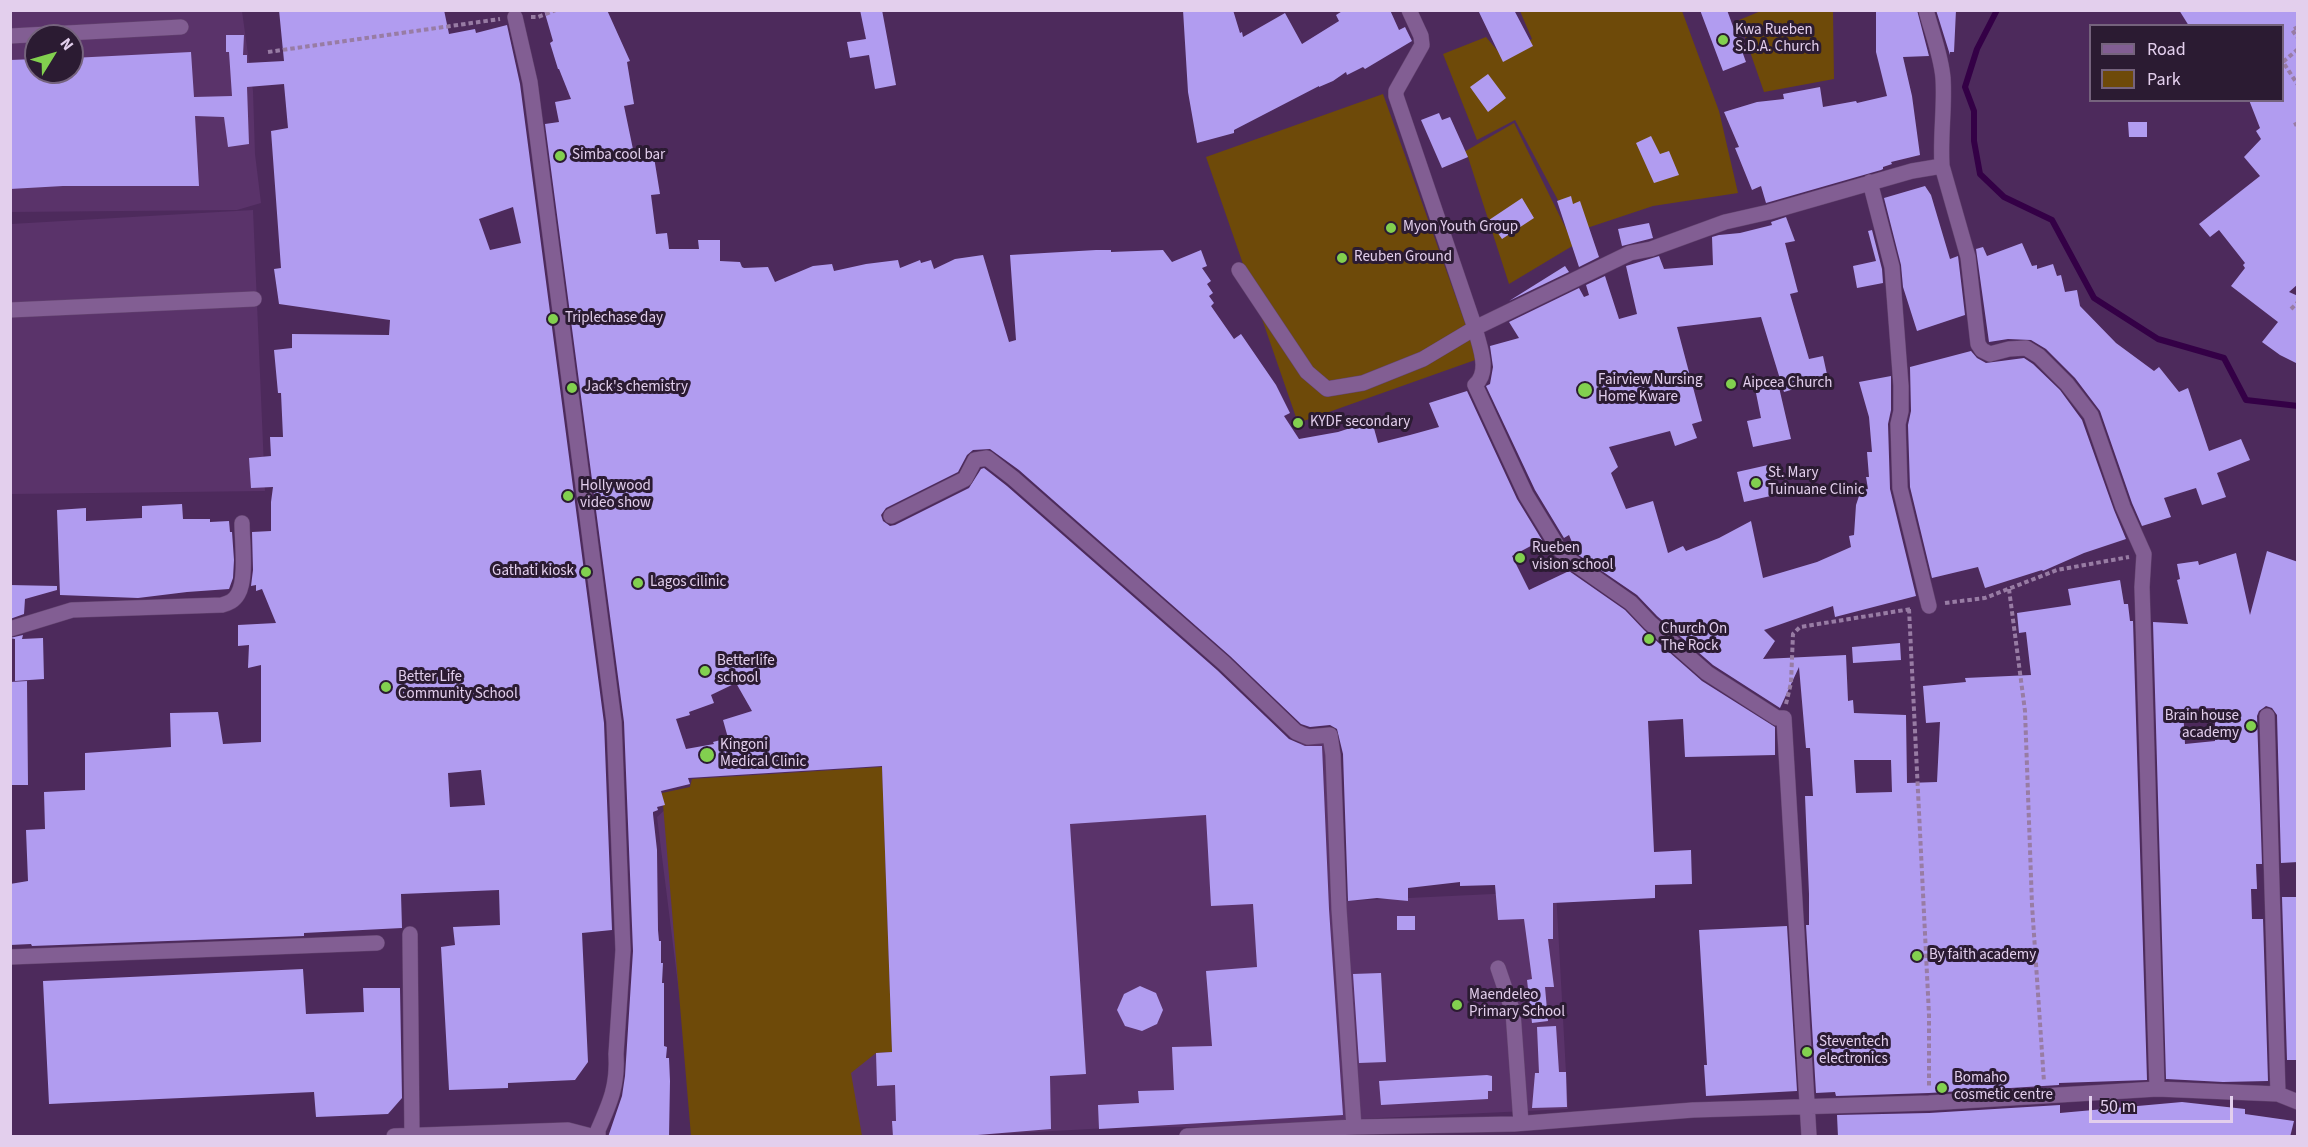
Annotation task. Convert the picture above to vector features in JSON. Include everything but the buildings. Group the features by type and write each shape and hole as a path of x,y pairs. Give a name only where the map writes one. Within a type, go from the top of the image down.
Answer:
{"street":[{"path":"1409,10 1421,36 1422,45 1396,92 1396,96 1475,328 1484,367 1481,380 1475,385 1526,495 1558,549 1571,561 1631,603 1650,623 1707,673 1776,718 1785,718 1809,1137"},
{"path":"1926,10 1940,57 1943,78 1940,130 1942,166 1968,257 1978,344 1982,350 1990,354 2009,349 2026,348 2039,356 2067,384 2093,418 2123,507 2144,554 2142,587 2157,1089"},
{"path":"515,17 530,82 614,722 623,950 614,1094 598,1130 598,1137"},
{"path":"10,36 181,27"},
{"path":"1239,270 1307,372 1327,389 1363,383 1423,359 1475,328 1630,253 1641,252 1725,222 1769,212 1919,169 1942,166"},
{"path":"1870,182 1892,267 1901,386 1901,411 1898,424 1900,488 1929,606"},
{"path":"10,310 254,299"},
{"path":"891,516 965,479 975,460 987,458 1013,478 1224,663 1296,732 1308,737 1330,735 1354,1126"},
{"path":"10,629 72,610 222,605 232,601 238,594 242,578 242,523"},
{"path":"2267,716 2278,1094"},
{"path":"410,934 412,1136"},
{"path":"10,957 376,943"},
{"path":"1498,968 1513,1012 1521,1123"},
{"path":"1187,1137 1354,1126 1521,1123 1694,1110 1808,1108 2157,1089 2278,1094 2298,1102"},
{"path":"394,1137 568,1130 591,1137"}],"path":[{"path":"538,17 556,10"},
{"path":"268,52 515,17"},
{"path":"2298,27 2292,30 2298,38"},
{"path":"2284,61 2298,50"},
{"path":"2284,64 2298,85"},
{"path":"2291,309 2298,302"},
{"path":"2009,589 2025,711 2032,905 2045,1096"},
{"path":"1909,609 1929,1015 1929,1102"}],"shaded area":[{"path":"10,11 242,11 253,91 255,154 261,203 237,210 11,212"},
{"path":"253,210 265,491 11,494 11,224"},
{"path":"1334,742 1355,1119 1251,1127 1128,1127 959,1136 697,1136 657,817 690,787 692,779 882,767 997,763 1247,744"},
{"name":"Maendeleo Primary School","path":"1556,891 1568,1109 1358,1119 1346,901"}],"green space":[{"path":"1520,11 1682,11 1719,111 1738,193 1653,206 1575,232 1515,120 1477,140 1443,54 1486,37 1502,56 1532,39"},
{"path":"1761,11 1833,11 1834,79 1764,92 1739,20"},
{"name":"Reuben Ground","path":"1383,94 1478,359 1298,423 1206,157"},
{"path":"1514,123 1574,245 1509,284 1468,157 1464,152"},
{"path":"882,767 892,1052 876,1053 851,1073 862,1136 691,1136 662,793 690,787 692,779"}],"waterway":[{"path":"1997,10 1977,49 1965,87 1974,111 1974,141 1980,174 2004,197 2052,220 2094,298 2158,339 2224,358 2246,400 2298,406"}],"place":[{"name":"Kwa Rueben S.D.A. Church","path":"1723,40"},
{"name":"Simba cool bar","path":"560,156"},
{"name":"Myon Youth Group","path":"1391,228"},
{"name":"Reuben Ground","path":"1342,258"},
{"name":"Triplechase day","path":"553,319"},
{"name":"Aipcea Church","path":"1731,384"},
{"name":"Jack's chemistry","path":"572,388"},
{"name":"Fairview Nursing Home Kware","path":"1585,390"},
{"name":"KYDF secondary","path":"1298,423"},
{"name":"St. Mary Tuinuane Clinic","path":"1756,483"},
{"name":"Holly wood video show","path":"568,496"},
{"name":"Rueben vision school","path":"1520,558"},
{"name":"Gathati kiosk","path":"586,572"},
{"name":"Lagos cilinic","path":"638,583"},
{"name":"Church On The Rock","path":"1649,639"},
{"name":"Betterlife school","path":"705,671"},
{"name":"Better Life Community School","path":"386,687"},
{"name":"Brain house academy","path":"2251,726"},
{"name":"Kingoni Medical Clinic","path":"707,755"},
{"name":"By faith academy","path":"1917,956"},
{"name":"Maendeleo Primary School","path":"1457,1005"},
{"name":"Steventech electronics","path":"1807,1052"},
{"name":"Bomaho cosmetic centre","path":"1942,1088"}]}
